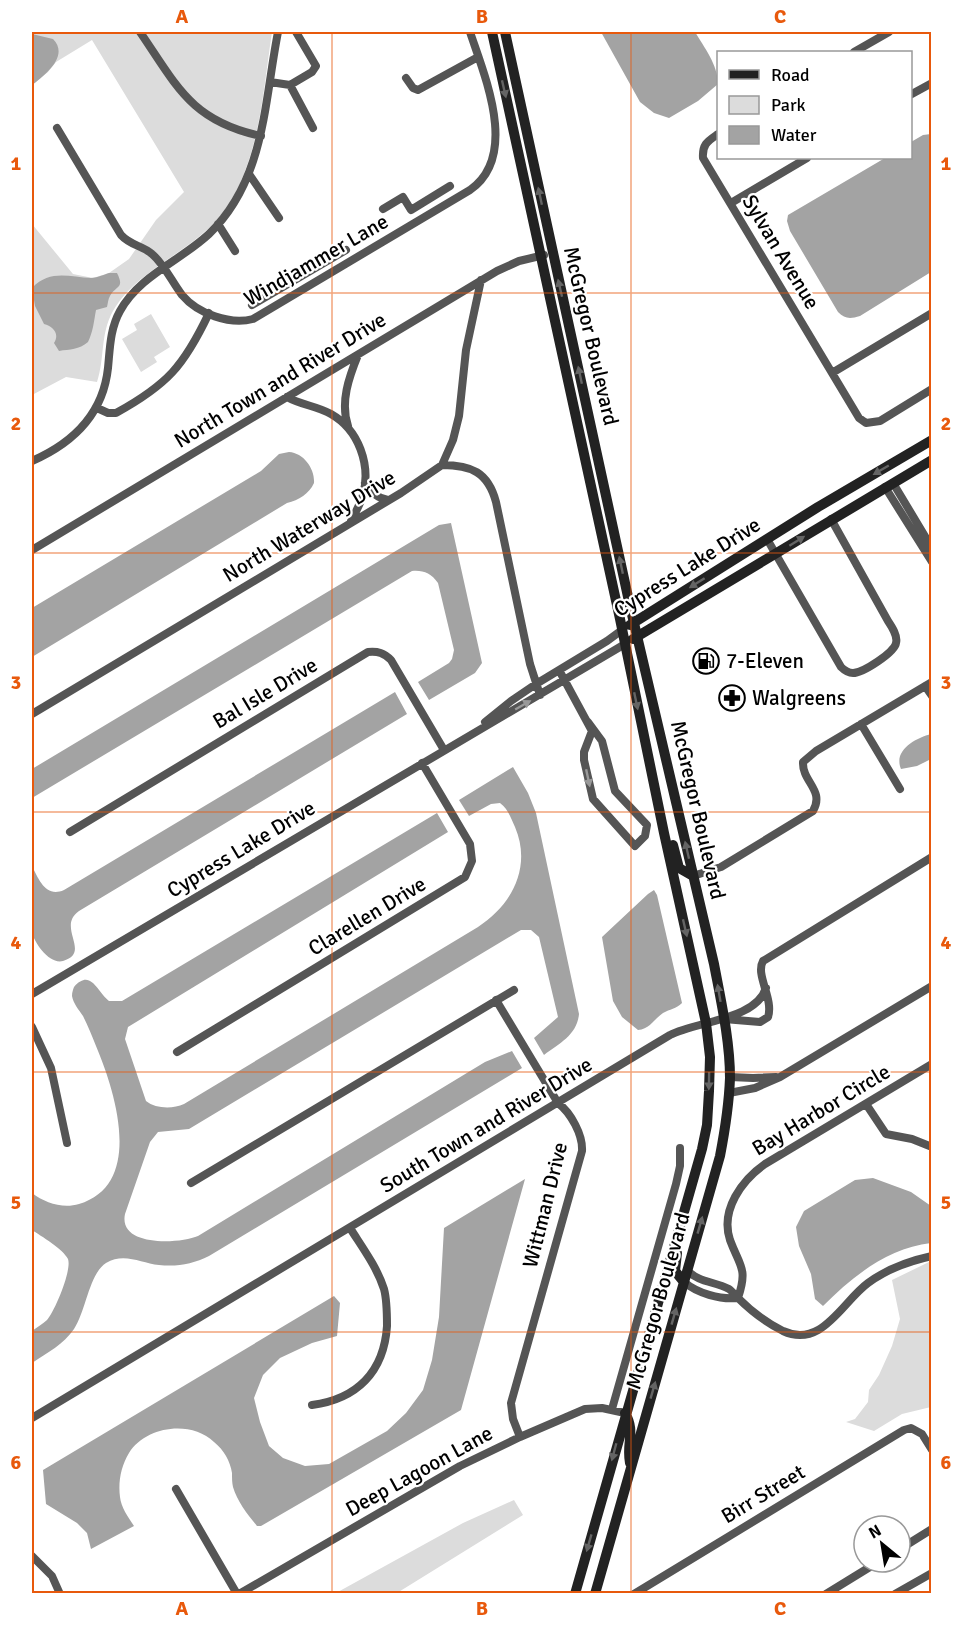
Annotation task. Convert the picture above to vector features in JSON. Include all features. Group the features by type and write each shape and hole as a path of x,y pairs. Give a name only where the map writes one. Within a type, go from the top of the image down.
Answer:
{"main road":[{"name":"McGregor Boulevard","path":"492,32 706,1023 710,1057 706,1125 575,1593"},
{"name":"McGregor Boulevard","path":"505,32 634,622 714,964 724,1019 730,1077 726,1128 720,1156 595,1593"},
{"name":"Cypress Lake Drive","path":"622,630 767,539 932,440"},
{"name":"Cypress Lake Drive","path":"625,644 932,460"},
{"path":"657,797 663,807 679,868 693,876"},
{"path":"681,1220 675,1271 684,1281"},
{"path":"625,1413 632,1428 628,1450 631,1466"}],"street":[{"path":"140,32 179,87 201,111 230,128 261,136"},
{"path":"32,461 71,439 86,424 97,408 103,393 116,319 135,290 192,248 218,224 235,202 249,174 261,136 278,32"},
{"path":"270,82 290,85 312,72 316,66 296,32"},
{"name":"Windjammer Lane","path":"57,128 121,235 132,245 153,254 189,302 208,313 236,321 253,319 476,186 490,165 496,126 491,101 470,32"},
{"path":"856,51 889,32"},
{"path":"406,78 413,88 418,90 478,57"},
{"path":"912,94 932,83"},
{"path":"290,85 313,128"},
{"name":"Sylvan Avenue","path":"717,135 707,141 702,149 704,158 859,418 866,423 880,421 932,389"},
{"path":"731,203 805,159"},
{"path":"249,174 279,218"},
{"path":"411,210 450,186"},
{"path":"383,209 403,197 418,222"},
{"path":"218,224 235,251"},
{"path":"252,305 346,250"},
{"name":"North Town and River Drive","path":"32,550 481,280 505,267 552,254"},
{"path":"320,265 327,276"},
{"path":"481,280 466,350 459,416 453,440 442,465 472,469 490,486 540,695"},
{"path":"97,408 108,413 116,413 159,386 189,352 208,313"},
{"path":"832,373 932,313"},
{"path":"350,522 360,503 364,483 363,455 349,429 346,418 346,394 358,355"},
{"path":"287,397 329,412 349,429"},
{"name":"North Waterway Drive","path":"32,714 388,500 442,465"},
{"path":"364,483 379,498 388,500"},
{"path":"889,485 932,548"},
{"path":"889,485 923,552 932,562"},
{"path":"767,539 841,667 847,672 854,673 888,654 897,642 896,635 831,519"},
{"name":"Cypress Lake Drive","path":"470,734 511,701 622,630"},
{"name":"Cypress Lake Drive","path":"32,994 625,644"},
{"name":"Bal Isle Drive","path":"70,832 368,652 385,654 391,660 444,750"},
{"path":"559,670 592,731 584,752 584,760 593,799 635,846 645,836 647,825 615,791 602,741 588,722"},
{"path":"693,876 721,867 813,811 818,797 803,770 803,762 816,751 928,684 932,696"},
{"path":"861,724 900,789"},
{"name":"Clarellen Drive","path":"177,1052 465,877 472,861 470,844 422,763"},
{"path":"724,1019 760,1022 764,1020 769,1013 760,966 768,956 932,858"},
{"path":"729,1093 755,1088 780,1077 932,986"},
{"name":"South Town and River Drive","path":"32,1418 670,1035 687,1028 724,1019 760,1000 766,988"},
{"path":"191,1184 514,990"},
{"name":"Wittman Drive","path":"496,1000 558,1103 564,1108 582,1143 582,1151 511,1403 513,1419 520,1437"},
{"path":"32,1027 51,1068 67,1143"},
{"name":"Bay Harbor Circle","path":"738,1298 743,1282 743,1272 731,1241 728,1224 730,1210 741,1186 765,1164 932,1064"},
{"path":"730,1077 780,1077"},
{"path":"866,1104 886,1134 932,1146"},
{"path":"612,1409 681,1166 680,1148"},
{"path":"312,1406 342,1398 357,1389 378,1363 385,1342 387,1310 384,1291 378,1273 350,1228"},
{"path":"687,1270 699,1280 729,1289 763,1319 794,1335 809,1334 827,1325 852,1298 875,1278 897,1266 932,1256"},
{"path":"684,1281 694,1290 730,1299 738,1298"},
{"name":"Deep Lagoon Lane","path":"238,1593 460,1466 520,1437 585,1409 612,1409 625,1413"},
{"name":"Birr Street","path":"634,1593 904,1430 911,1428 921,1434 932,1450"},
{"path":"176,1489 238,1593"},
{"path":"912,1542 932,1529"},
{"path":"32,1556 52,1576 60,1593"},
{"path":"895,1593 932,1573"},
{"path":"826,1593 858,1574"}],"green space":[{"path":"32,32 272,32 253,148 236,191 224,211 198,238 152,271 124,296 113,311 106,328 97,382 66,377 32,395 32,224 73,274 93,278 109,273 129,259 156,220 184,192 92,40 56,62 32,85"},
{"path":"151,314 170,347 154,357 157,362 141,372 122,339 137,330 134,324"},
{"path":"931,1262 931,1407 902,1414 874,1431 846,1422 855,1419 868,1402 869,1390 879,1375 892,1346 900,1319 892,1280"},
{"path":"514,1500 523,1515 397,1593 336,1593 463,1523"}],"water":[{"path":"601,32 695,32 713,63 717,85 698,101 669,118 654,113 640,102"},
{"path":"32,34 53,39 59,52 53,65 32,85"},
{"path":"931,134 931,272 860,316 845,317 838,312 790,231 788,215 883,159 912,159 912,141 923,135"},
{"path":"117,273 120,284 110,296 107,307 96,310 88,342 78,348 59,351 54,343 55,331 44,324 35,306 32,288 53,276 91,278"},
{"path":"289,452 304,459 313,472 314,483 306,493 32,657 32,608 261,471 279,454"},
{"path":"451,523 482,663 475,673 429,700 418,682 449,663 454,650 438,583 426,573 412,571 32,798 32,769 439,525"},
{"path":"395,692 407,714 79,911 73,917 71,924 75,946 71,957 63,961 53,960 39,947 33,937 31,926 32,866 40,882 48,890 58,892 64,890"},
{"path":"931,734 931,759 917,766 901,769 900,756 907,746"},
{"path":"513,767 536,813 579,1014 571,1033 544,1055 534,1038 558,1017 539,937 531,930 521,930 189,1129 158,1132 150,1142 125,1214 125,1225 140,1238 178,1241 198,1236 485,1062 512,1051 522,1068 209,1256 191,1263 172,1266 126,1258 106,1263 96,1275 74,1329 60,1344 32,1363 32,1331 50,1315 62,1290 69,1264 62,1251 32,1230 32,1193 54,1204 67,1206 79,1204 99,1193 112,1177 118,1157 119,1134 111,1087 90,1031 73,999 74,987 85,980 89,981 109,1001 122,1001 437,813 448,832 128,1027 125,1039 146,1101 155,1106 165,1107 184,1104 478,927 501,908 516,884 520,870 520,842 515,827 500,803 491,804 469,816 459,800"},
{"path":"654,890 682,1003 663,1013 646,1028 638,1030 622,1017 613,1001 602,937"},
{"path":"873,1178 911,1192 931,1206 931,1243 900,1251 872,1265 846,1284 823,1306 815,1299 811,1274 799,1246 796,1227 804,1211 855,1180"},
{"path":"525,1179 461,1410 261,1526 257,1526 237,1497 233,1487 230,1464 221,1449 204,1435 181,1429 169,1429 146,1437 126,1458 119,1486 120,1497 123,1508 134,1526 91,1549 87,1533 77,1523 46,1504 43,1470 334,1296 340,1303 337,1336 312,1343 280,1358 263,1375 254,1398 269,1446 283,1458 305,1466 329,1464 387,1431 406,1413 423,1390 432,1360 439,1317 444,1228"}],"place":[{"name":"7-Eleven","path":"706,661"},
{"name":"Walgreens","path":"732,698"}]}
